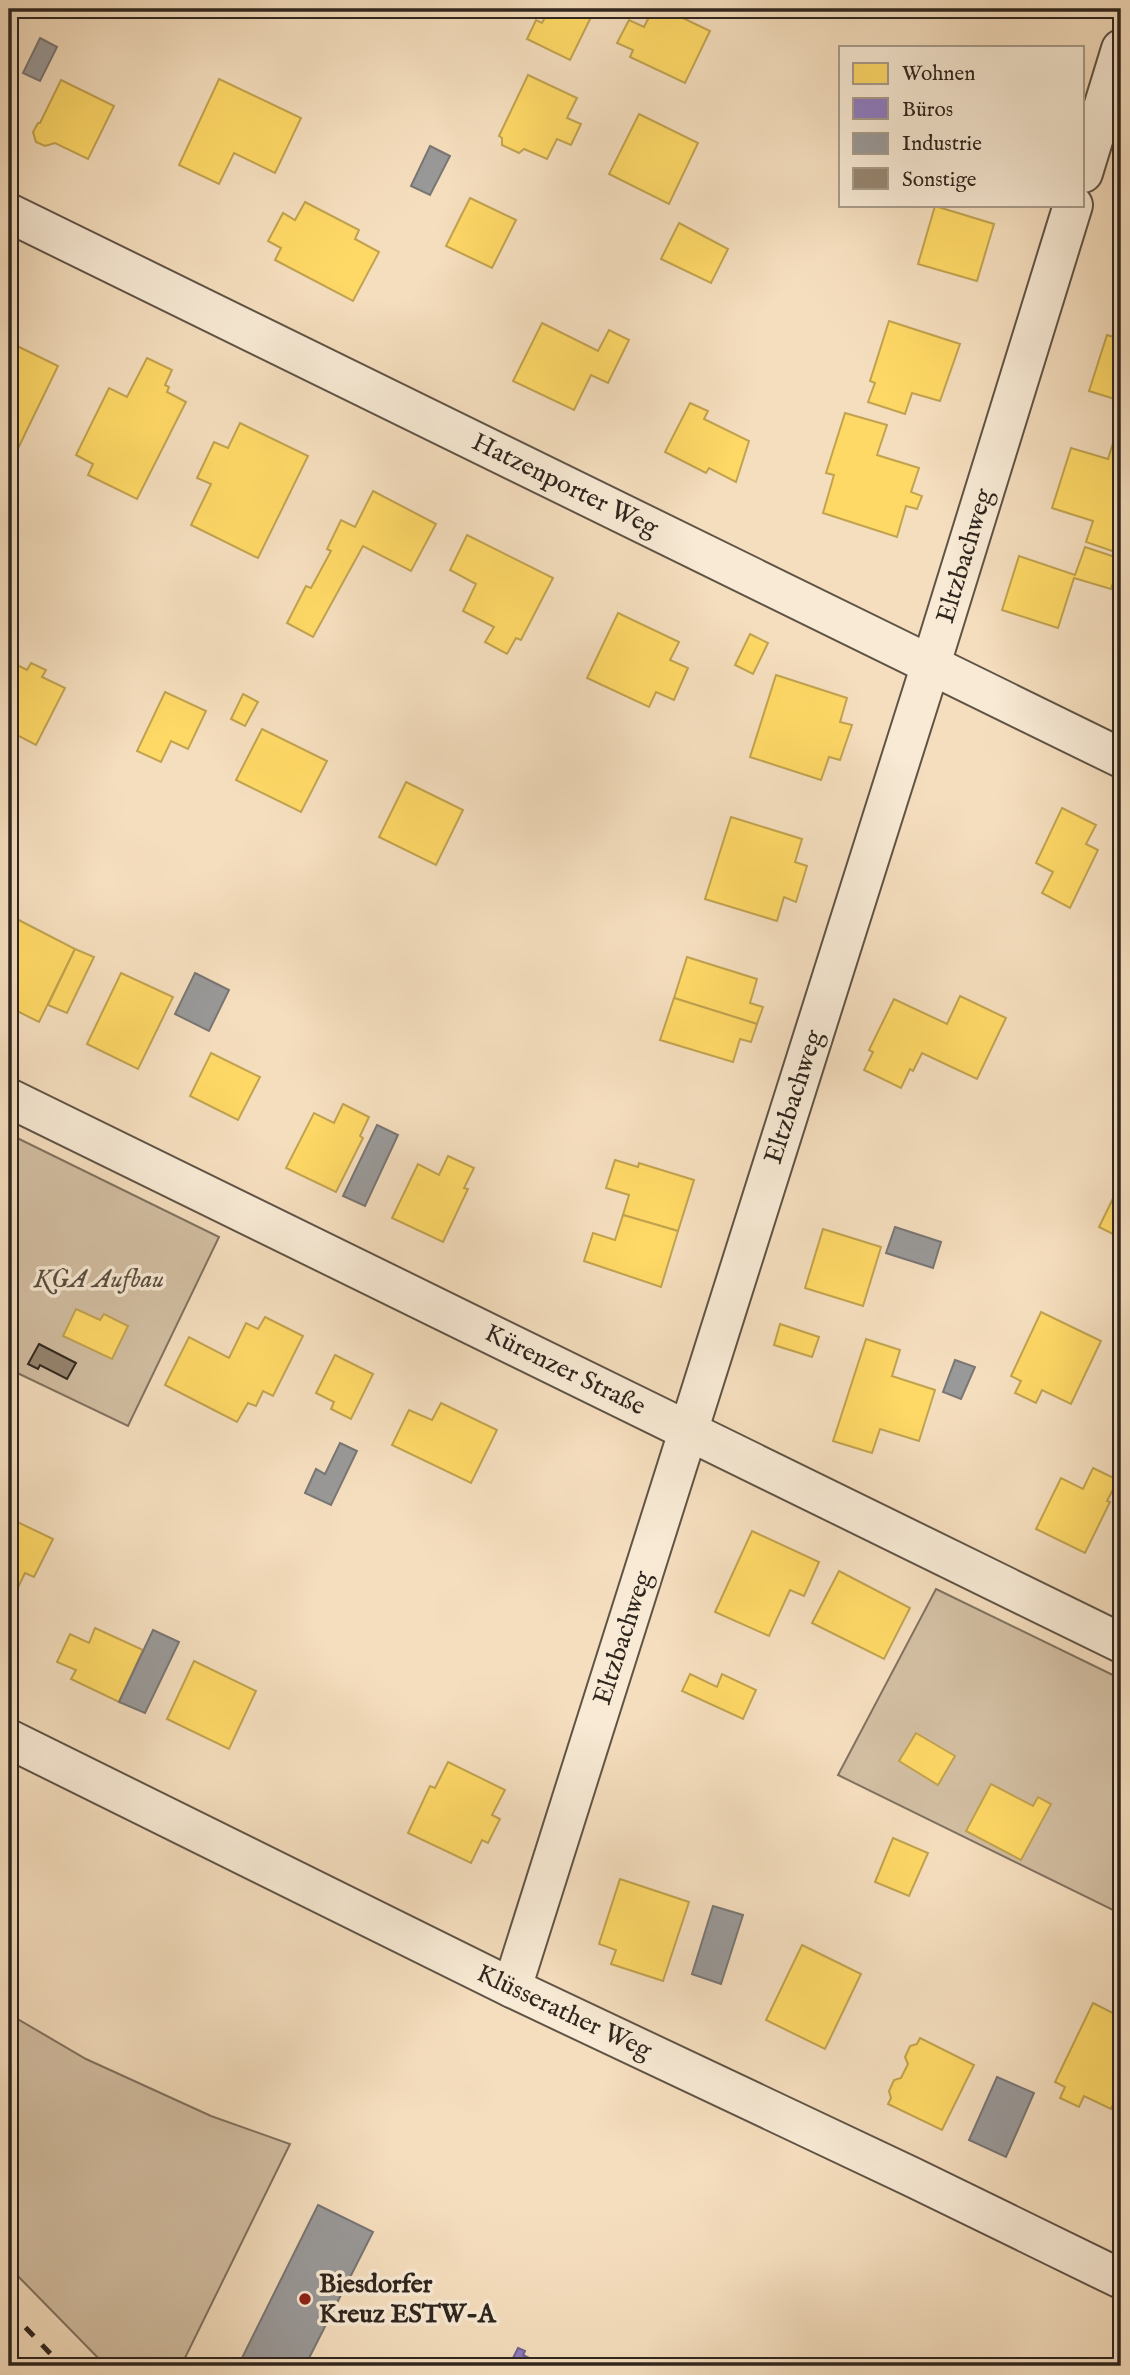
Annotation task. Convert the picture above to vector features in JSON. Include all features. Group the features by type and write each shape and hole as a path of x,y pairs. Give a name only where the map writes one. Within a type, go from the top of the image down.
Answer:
{"street":[{"path":"1084,170 1121,49"},
{"name":"Eltzbachweg","path":"512,1988 931,664 1073,206"},
{"name":"Hatzenporter Weg","path":"9,213 1121,758"},
{"name":"Kürenzer Straße","path":"9,1098 1121,1643"},
{"name":"Klüsserather Weg","path":"9,1740 512,1988 1121,2279"}],"green space":[{"name":"KGA Aufbau","path":"9,1134 219,1237 128,1426 9,1369"},
{"path":"936,1589 1121,1679 1121,1914 838,1775"},
{"path":"9,2014 86,2059 211,2116 290,2144 181,2366 106,2366 9,2267"}],"building: Wohnen":[{"path":"528,9 595,9 570,60 527,39 536,20 542,23 545,17"},
{"path":"653,9 664,9 710,31 685,83 630,57 633,50 617,43 629,20 644,27"},
{"path":"528,75 577,98 567,118 581,124 571,145 557,139 547,159 524,149 519,153 502,145 502,138 499,136"},
{"path":"219,79 301,118 275,173 234,153 219,184 179,165"},
{"path":"61,80 114,106 88,159 55,143 45,146 36,142 33,132"},
{"path":"639,114 698,143 669,204 609,174"},
{"path":"470,198 516,220 492,268 446,246"},
{"path":"305,202 359,230 355,239 379,252 353,301 275,260 281,248 268,241 283,213 295,220"},
{"path":"935,206 994,224 977,281 918,264"},
{"path":"679,223 728,249 711,283 661,259"},
{"path":"889,321 960,344 940,401 912,393 905,414 868,402 875,383 870,381"},
{"path":"542,323 598,351 609,330 629,340 608,383 591,375 574,410 513,381"},
{"path":"1107,335 1121,339 1121,401 1089,391"},
{"path":"9,342 58,366 9,467"},
{"path":"147,358 172,370 165,385 169,387 167,392 186,402 137,499 88,475 93,464 76,455 109,388 127,397"},
{"path":"690,403 708,411 704,419 749,441 736,482 709,468 706,473 665,452"},
{"path":"845,413 887,425 877,455 919,468 911,492 922,496 917,509 906,506 897,537 823,513 834,475 826,473"},
{"path":"240,423 308,456 258,558 191,525 211,484 197,478 214,442 228,448"},
{"path":"1113,443 1121,446 1121,554 1086,542 1093,521 1052,508 1071,448 1108,459"},
{"path":"373,491 436,524 411,571 363,546 313,637 287,623 306,586 311,588 331,551 327,549 341,520 355,527"},
{"path":"467,535 553,578 521,640 516,638 507,654 485,642 494,627 463,611 476,584 450,570"},
{"path":"1085,547 1121,559 1111,589 1074,578 1058,628 1002,610 1019,556 1075,575"},
{"path":"618,613 679,642 670,660 688,668 674,700 656,692 649,707 587,678"},
{"path":"750,634 768,643 753,674 735,665"},
{"path":"9,661 27,670 31,663 46,670 42,677 65,688 36,745 9,731"},
{"path":"776,675 847,698 840,722 852,725 840,760 829,757 821,780 750,757"},
{"path":"165,692 206,711 188,749 171,741 161,762 137,751"},
{"path":"243,694 258,702 245,726 231,719"},
{"path":"262,729 327,761 301,812 236,780"},
{"path":"406,782 463,810 436,865 379,837"},
{"path":"1062,808 1096,825 1086,844 1098,850 1070,908 1042,893 1053,872 1036,863"},
{"path":"731,817 802,839 795,862 807,866 796,902 784,897 777,921 705,899"},
{"path":"9,915 75,949 39,1022 9,1007"},
{"path":"75,949 94,957 67,1013 48,1005"},
{"path":"687,957 757,979 750,1003 763,1007 757,1024 674,998"},
{"path":"121,973 173,997 138,1069 87,1044"},
{"path":"960,996 1006,1018 977,1079 922,1053 901,1088 864,1070 873,1052 869,1050 894,999 947,1024"},
{"path":"674,998 757,1024 751,1042 740,1039 733,1062 660,1040"},
{"path":"211,1053 260,1077 238,1120 190,1096"},
{"path":"343,1104 369,1117 360,1136 363,1138 336,1192 286,1168 314,1113 334,1123"},
{"path":"448,1156 474,1168 464,1188 468,1189 443,1242 392,1218 418,1164 439,1175"},
{"path":"615,1160 638,1167 639,1163 694,1180 678,1231 623,1215 629,1195 606,1188"},
{"path":"1121,1182 1121,1238 1099,1227"},
{"path":"623,1215 678,1231 661,1287 584,1261 593,1233 615,1240"},
{"path":"823,1229 881,1247 863,1306 805,1288"},
{"path":"76,1309 100,1320 104,1314 128,1326 112,1359 63,1336"},
{"path":"1041,1312 1101,1341 1071,1404 1042,1390 1036,1403 1015,1393 1021,1381 1011,1376"},
{"path":"265,1317 303,1336 273,1396 263,1391 256,1406 248,1403 237,1422 165,1385 189,1337 229,1358 246,1323 258,1329"},
{"path":"780,1324 819,1337 812,1357 774,1345"},
{"path":"866,1339 900,1350 892,1376 935,1390 919,1441 880,1429 872,1453 833,1441"},
{"path":"335,1355 373,1374 351,1419 331,1409 334,1402 316,1393"},
{"path":"441,1403 497,1430 471,1483 392,1445 409,1410 432,1420"},
{"path":"1093,1468 1118,1480 1085,1553 1036,1529 1061,1478 1083,1489"},
{"path":"9,1518 53,1539 34,1577 25,1573 9,1606"},
{"path":"752,1531 819,1562 804,1596 790,1590 769,1636 715,1612"},
{"path":"839,1571 910,1608 884,1659 812,1623"},
{"path":"95,1628 143,1650 119,1702 71,1679 76,1670 57,1662 70,1634 89,1643"},
{"path":"194,1661 256,1691 229,1749 167,1719"},
{"path":"690,1674 717,1687 722,1674 756,1690 743,1719 682,1691"},
{"path":"916,1733 955,1756 938,1785 899,1761"},
{"path":"448,1762 505,1790 492,1815 500,1819 488,1843 482,1840 471,1863 408,1833 430,1786 435,1788"},
{"path":"991,1784 1033,1806 1038,1797 1051,1804 1021,1860 966,1831"},
{"path":"893,1838 928,1853 909,1896 875,1882"},
{"path":"620,1879 689,1902 663,1981 611,1964 616,1950 599,1944"},
{"path":"802,1945 861,1974 825,2049 766,2020"},
{"path":"1093,2003 1121,2017 1121,2088 1111,2109 1084,2096 1079,2107 1060,2098 1065,2087 1055,2082"},
{"path":"920,2038 974,2065 942,2130 888,2104 891,2098 889,2091 894,2080 901,2078 908,2064 905,2057 910,2046 917,2044"}],"building: Büros":[{"path":"518,2348 525,2351 523,2355 545,2366 509,2366"}],"building: Industrie":[{"path":"40,38 57,47 40,81 23,73"},
{"path":"430,146 450,156 430,195 411,186"},
{"path":"195,973 229,990 209,1031 175,1014"},
{"path":"377,1125 398,1135 365,1206 343,1196"},
{"path":"895,1227 941,1242 933,1268 886,1253"},
{"path":"955,1360 975,1367 961,1399 943,1392"},
{"path":"340,1443 357,1451 331,1505 305,1493 316,1469 325,1474"},
{"path":"153,1630 179,1642 145,1713 119,1702"},
{"path":"713,1906 743,1915 721,1984 692,1974"},
{"path":"997,2077 1034,2093 1006,2157 969,2140"},
{"name":"Biesdorfer Kreuz ESTW-A","path":"318,2205 373,2232 305,2366 238,2366"}],"building: Sonstige":[{"path":"39,1344 76,1363 67,1379 40,1365 38,1369 28,1364"}],"railway":[{"path":"9,2310 62,2366"}],"place":[{"name":"Biesdorfer Kreuz ESTW-A","path":"305,2299"}]}
